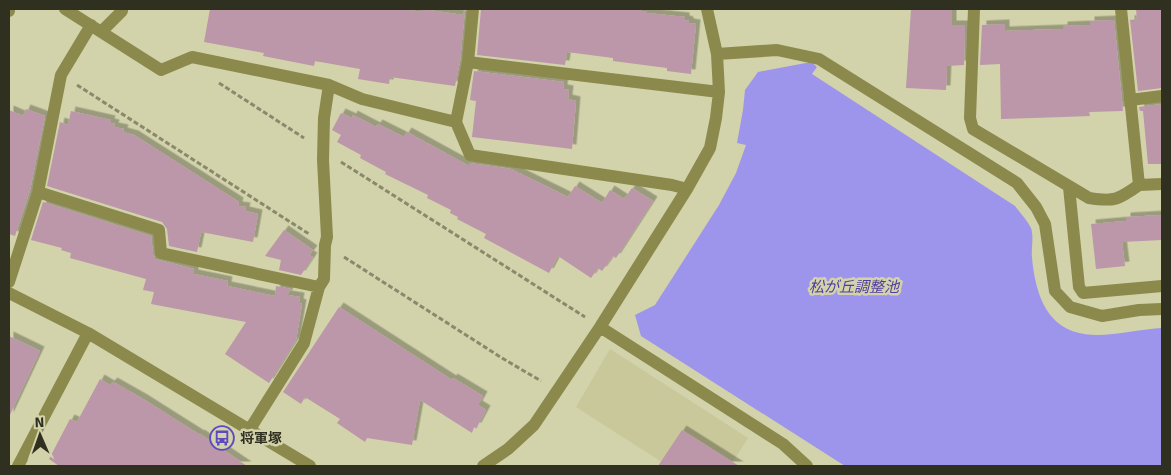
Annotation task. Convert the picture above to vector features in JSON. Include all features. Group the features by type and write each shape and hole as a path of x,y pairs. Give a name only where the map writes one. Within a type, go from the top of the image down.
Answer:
{"street":[{"path":"65,9 161,70 192,58 329,85 362,99 456,122"},
{"path":"9,282 38,192 61,75 96,29 122,11 122,9"},
{"path":"473,9 468,62 456,122 470,155 672,185 687,190"},
{"path":"483,466 508,449 534,425 600,327 687,190 710,148 719,92 717,54 707,9"},
{"path":"974,9 970,118 973,129 1089,198 1105,201 1120,198 1139,185 1162,184"},
{"path":"1121,9 1139,185"},
{"path":"717,54 777,50 819,59 1017,183 1036,207 1045,224 1055,291 1070,307 1102,316 1139,310 1162,309"},
{"path":"468,62 719,92"},
{"path":"250,429 304,343 319,287 324,278 325,245 328,237 323,160 324,118 329,85"},
{"path":"1130,100 1162,96"},
{"path":"1069,186 1079,287 1083,293 1162,286"},
{"path":"38,192 159,230 161,253 319,287"},
{"path":"9,293 88,333 310,466"},
{"path":"600,327 783,444 807,466"},
{"path":"18,466 88,333"}],"path":[{"path":"217,82 600,327"}],"shaded area":[{"path":"610,349 748,438 730,466 668,466 576,407"}],"water":[{"name":"松が丘調整池","path":"811,62 817,67 812,74 1015,206 1031,228 1033,270 1039,293 1050,314 1057,322 1067,329 1088,335 1162,328 1162,466 845,466 641,336 635,315 655,305 719,205 736,173 746,145 737,143 745,90 758,72"}],"building":[{"path":"210,9 402,9 422,12 422,9 463,15 465,9 460,61 455,86 390,77 389,84 358,79 360,69 315,61 314,66 263,56 264,53 204,42"},
{"path":"481,9 642,9 642,11 647,11 647,13 685,17 685,20 689,21 689,23 696,24 691,74 667,71 667,68 613,61 613,58 567,52 565,65 477,55"},
{"path":"911,9 952,9 952,25 965,25 964,65 947,66 946,90 906,88"},
{"path":"1136,9 1162,9 1162,88 1138,91 1130,20 1137,19"},
{"path":"1114,20 1123,111 1089,112 1090,116 1001,119 1000,64 980,65 982,25 1005,24 1005,31 1063,29 1063,26 1090,25 1090,21"},
{"path":"474,71 564,82 563,89 569,90 568,99 576,101 572,149 472,137 476,101 470,100"},
{"path":"1162,104 1162,164 1148,164 1143,111 1140,111 1139,107"},
{"path":"26,109 45,116 30,190 15,236 9,234 9,110 23,116"},
{"path":"71,111 111,120 110,123 115,124 114,127 124,129 123,132 134,135 239,202 238,206 246,207 245,211 258,214 253,242 201,232 197,252 169,246 167,229 162,222 47,186 60,122 68,125"},
{"path":"341,113 352,118 353,115 376,127 378,124 404,137 407,132 469,166 469,163 511,169 568,197 575,186 602,203 610,190 624,199 632,188 653,201 616,258 613,256 602,271 598,268 591,278 558,256 549,273 484,238 486,234 457,219 458,217 450,213 451,210 427,198 428,195 385,174 386,172 360,158 361,155 337,142 341,135 332,130"},
{"path":"43,202 151,236 155,259 194,269 194,274 228,281 227,286 275,296 276,286 291,289 287,295 300,297 299,303 302,304 296,340 269,383 225,354 246,322 151,304 154,292 143,290 146,279 70,258 71,253 61,250 62,248 31,240"},
{"path":"1162,215 1162,240 1122,242 1125,266 1096,269 1091,224 1126,221 1126,217"},
{"path":"284,230 313,250 309,255 313,257 301,275 279,270 281,260 265,256"},
{"path":"339,307 452,380 453,378 483,396 478,405 486,410 472,433 420,400 412,445 367,438 365,442 337,423 340,419 305,397 301,404 283,392"},
{"path":"9,336 40,351 9,417"},
{"path":"100,379 110,385 113,382 143,399 247,466 59,466 49,459 70,419 77,422"},
{"path":"682,430 739,466 658,466"}],"place":[{"name":"将軍塚","path":"222,438"}]}
